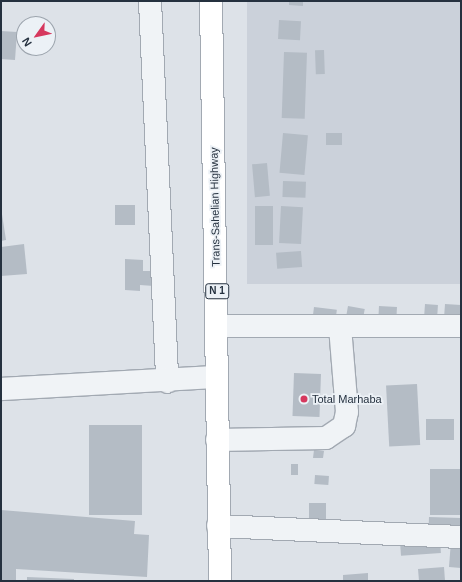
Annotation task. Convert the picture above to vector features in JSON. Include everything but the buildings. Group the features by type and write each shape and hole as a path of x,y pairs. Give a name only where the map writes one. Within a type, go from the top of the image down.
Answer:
{"highway":[{"name":"Trans-Sahelian Highway","path":"211,1 218,326 217,440 220,581"}],"street":[{"path":"150,1 167,382"},
{"path":"218,326 461,326"},
{"path":"217,440 326,438 344,426 347,412 340,326"},
{"path":"1,389 167,382 217,377"},
{"path":"218,526 461,537"}],"shaded area":[{"path":"247,1 461,1 461,284 247,284"}],"place":[{"name":"Total Marhaba","path":"304,399"}]}
